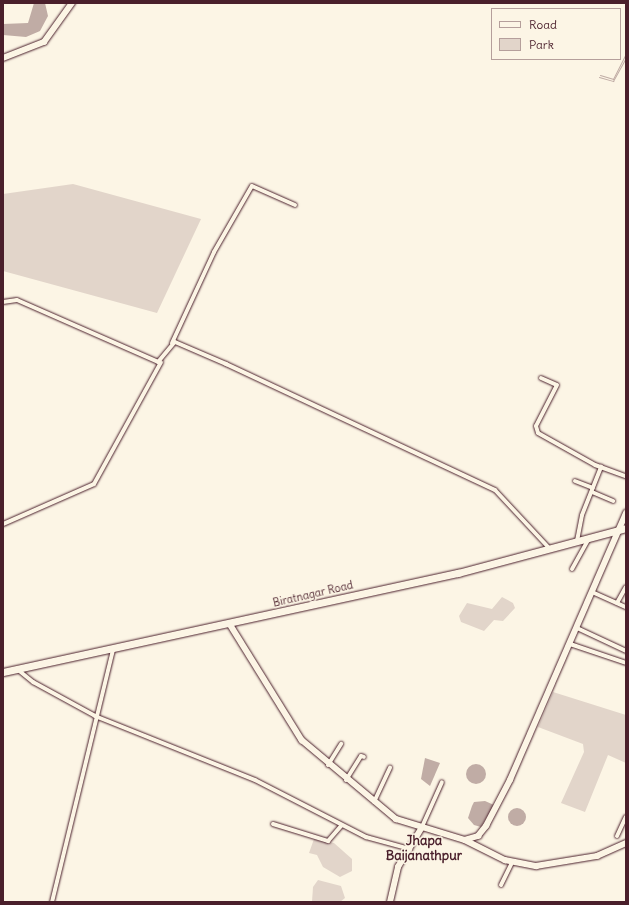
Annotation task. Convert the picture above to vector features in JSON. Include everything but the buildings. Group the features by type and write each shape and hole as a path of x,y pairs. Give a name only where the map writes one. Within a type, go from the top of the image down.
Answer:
{"main road":[{"name":"Biratnagar Road","path":"3,672 230,624 550,549 623,529"}],"street":[{"path":"3,58 44,42 72,3"},
{"path":"3,524 94,484 172,343 214,252 252,186 295,204"},
{"path":"3,302 17,300 161,362"},
{"path":"172,343 178,342 317,405 488,486 542,537 550,549"},
{"path":"541,378 557,385 536,426 538,433 601,467 626,476"},
{"path":"577,541 592,490 601,467"},
{"path":"574,481 612,501"},
{"path":"473,846 513,774 592,592 623,529 626,513"},
{"path":"572,569 590,538"},
{"path":"617,603 626,587"},
{"path":"592,592 626,607"},
{"path":"230,624 296,732 328,765 396,819 421,829 465,840 473,846 512,862 552,865 606,853 626,843"},
{"path":"577,628 626,651"},
{"path":"570,644 626,663"},
{"path":"52,902 95,716 113,649"},
{"path":"17,669 33,682 95,716 255,780 366,838 410,849"},
{"path":"328,765 341,744"},
{"path":"346,780 361,756 364,757"},
{"path":"373,802 390,767"},
{"path":"390,902 398,867 421,829 442,782"},
{"path":"617,836 626,817"},
{"path":"273,824 328,841 342,825"},
{"path":"465,840 478,836"},
{"path":"501,885 512,862"}],"green space":[{"path":"73,184 201,219 157,313 3,271 3,194"},
{"path":"502,597 513,603 515,608 503,621 494,620 484,631 461,622 459,616 467,603 492,609"},
{"path":"553,692 626,715 626,763 608,755 585,812 561,803 584,752 583,744 538,727"},
{"path":"314,839 334,843 352,859 352,871 340,877 323,867 317,855 309,853"},
{"path":"318,880 341,886 345,898 340,902 312,902 313,887"}],"shaded area":[{"path":"34,3 45,3 48,16 40,31 26,37 3,35 3,24 28,23"},
{"path":"425,758 440,763 430,786 421,779"},
{"path":"476,764 483,767 486,774 483,781 476,784 469,781 466,774 469,767"},
{"path":"485,801 494,805 481,827 474,825 468,818 472,806 474,802"},
{"path":"513,808 521,808 526,813 524,824 521,826 513,826 508,821 508,813"}],"waterway":[{"path":"600,75 613,79 626,54"},
{"path":"599,77 613,81 626,58"}],"district":[{"name":"Jhapa Baijanathpur","path":"424,850"}]}
